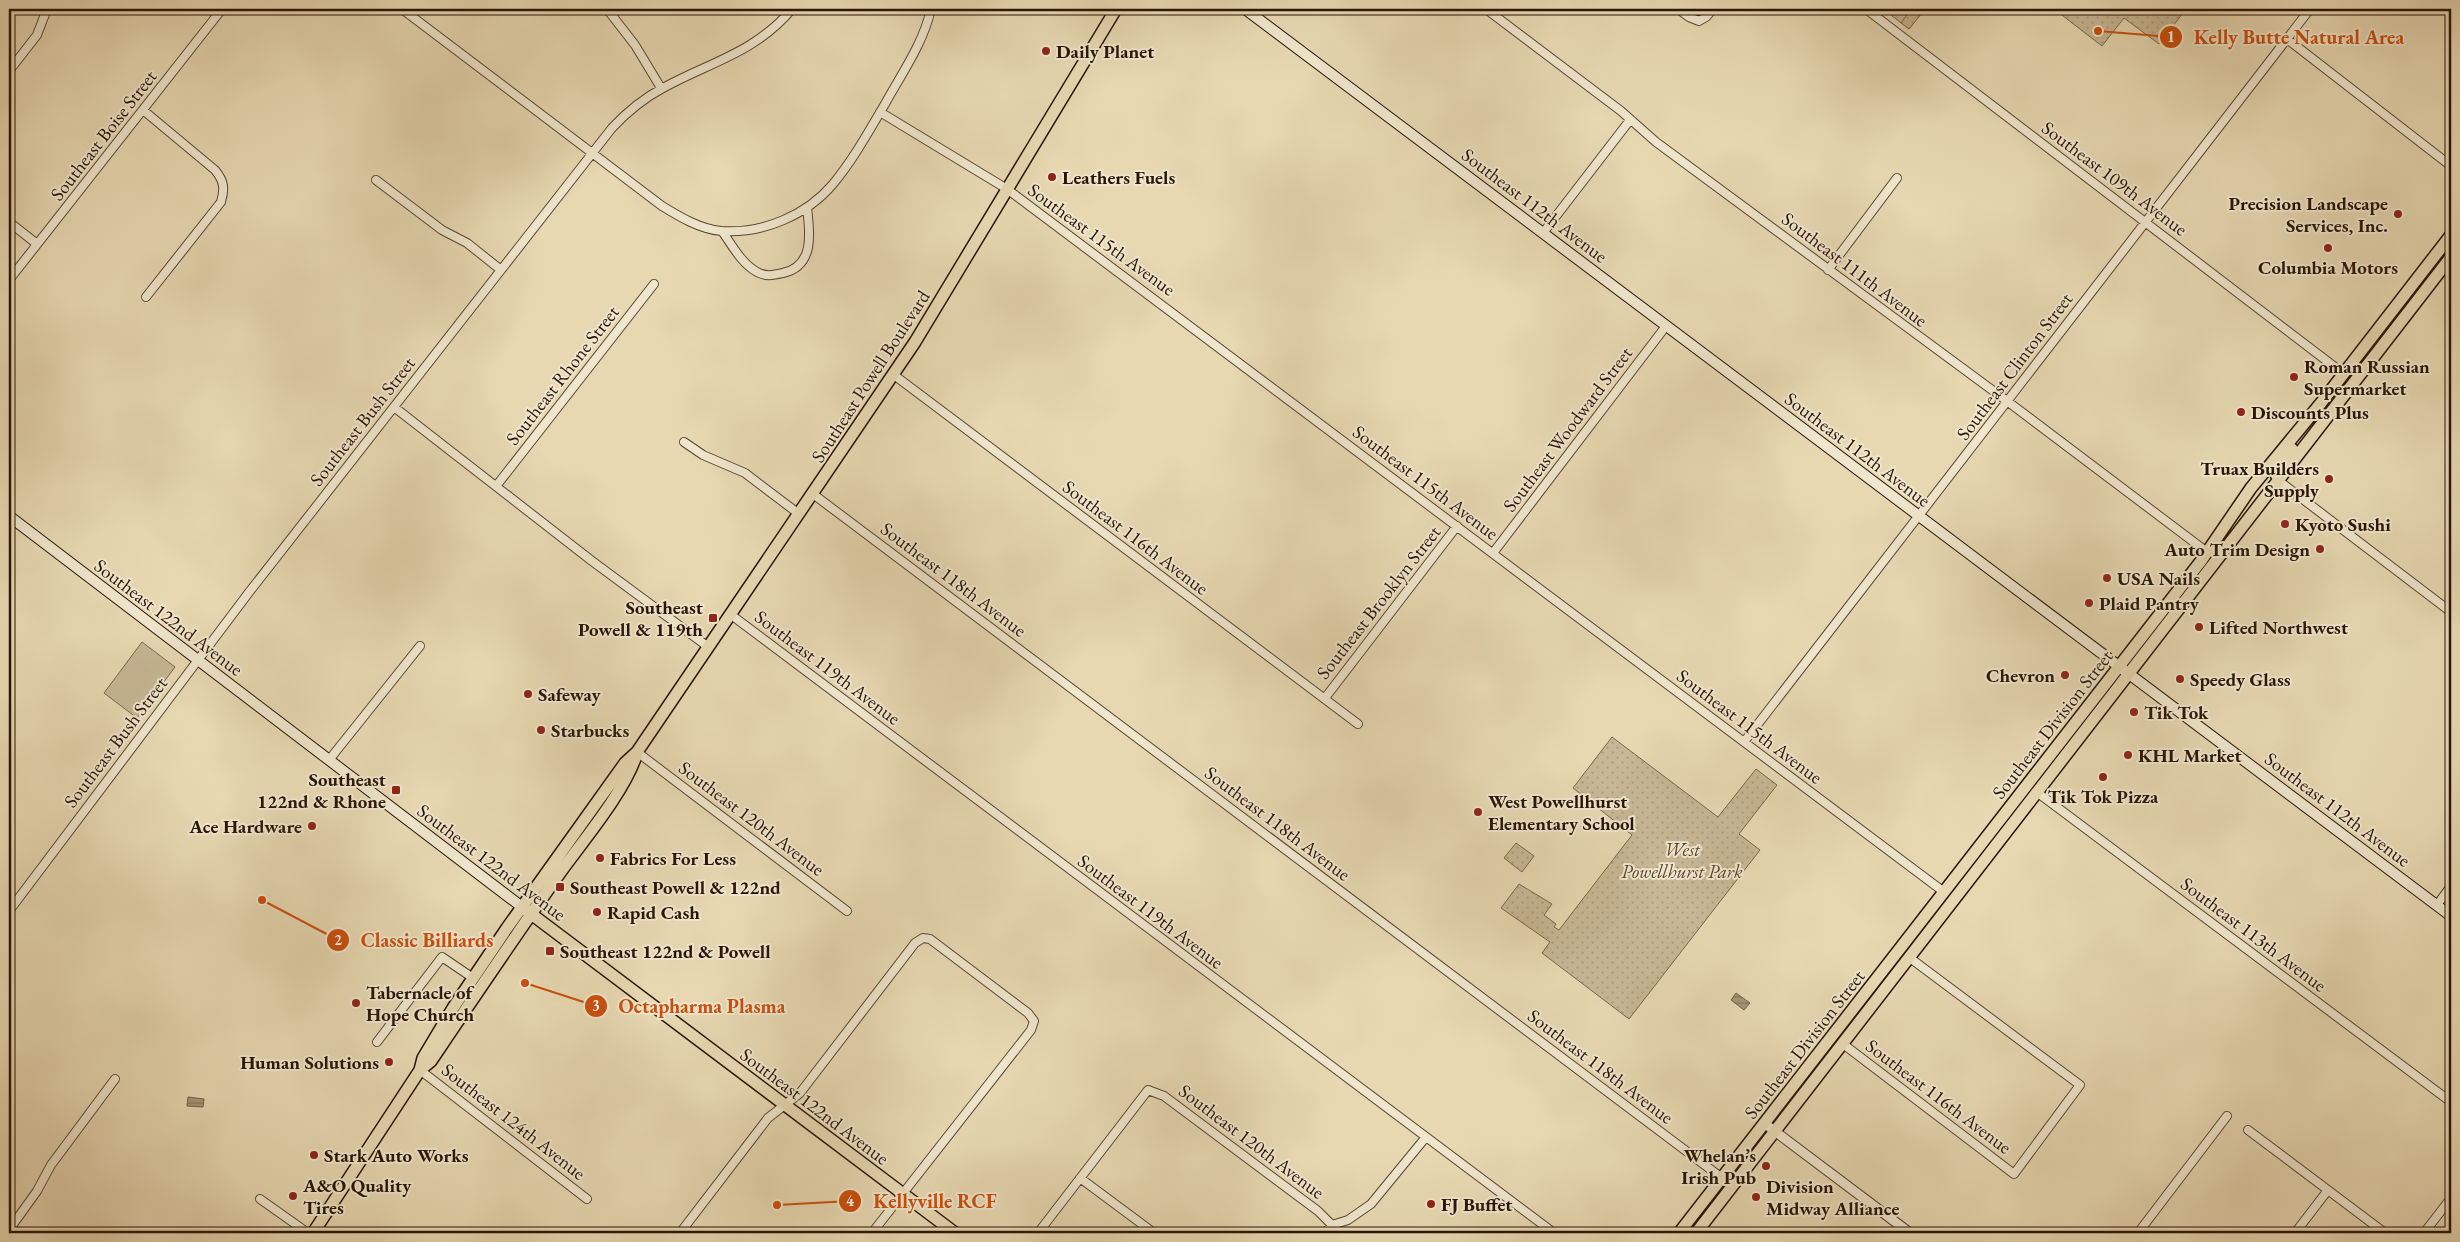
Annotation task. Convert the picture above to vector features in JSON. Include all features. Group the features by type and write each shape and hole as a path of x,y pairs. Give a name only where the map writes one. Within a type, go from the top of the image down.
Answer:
{"main road":[{"name":"Southeast Powell Boulevard","path":"313,1233 420,1070 431,1061 526,911 625,763 637,752 707,646 894,376 1116,9"},
{"name":"Southeast 112th Avenue","path":"1245,9 2451,916"},
{"name":"Southeast Division Street","path":"1679,1233 1685,1228 1764,1123 2207,552 2251,488 2344,374 2451,235"},
{"name":"Southeast Division Street","path":"1696,1233 2130,675 2451,257"},
{"path":"2344,374 2345,395"},
{"path":"2279,481 2275,472 2304,432 2304,423"},
{"name":"Southeast 122nd Avenue","path":"9,516 526,911 955,1233"},
{"name":"Southeast Powell Boulevard","path":"420,1070 423,1058 473,978 526,911"}],"street":[{"path":"9,71 37,35 47,9"},
{"name":"Southeast Boise Street","path":"9,280 222,9"},
{"path":"402,9 662,206 682,218 722,230 762,227 786,219 807,208 839,177 880,112 922,38 931,9"},
{"path":"606,9 634,44 661,88"},
{"name":"Southeast Bush Street","path":"9,911 197,660 593,152 626,113 661,88 749,47 776,26 792,9"},
{"name":"Southeast 111th Avenue","path":"1486,9 1656,142 2007,400 2207,552"},
{"path":"1678,9 1689,17 1699,20 1706,17 1714,9"},
{"name":"Southeast 109th Avenue","path":"1866,9 2344,374"},
{"name":"Southeast Clinton Street","path":"1744,742 2310,9"},
{"path":"2287,39 2451,166"},
{"path":"143,110 215,170 222,179 224,191 221,202 146,297"},
{"name":"Southeast 115th Avenue","path":"880,112 1007,189 1944,892"},
{"path":"1543,233 1630,120"},
{"path":"1828,270 1897,178"},
{"path":"376,180 442,230 468,243 501,270"},
{"path":"722,230 743,260 756,272 772,276 788,272 801,262 810,246 807,208"},
{"path":"9,222 37,244"},
{"name":"Southeast Rhone Street","path":"497,486 654,284"},
{"name":"Southeast Woodward Street","path":"1493,553 1666,326"},
{"name":"Southeast 116th Avenue","path":"894,376 1358,724"},
{"path":"394,407 592,561 707,646"},
{"path":"684,442 703,456 745,473 799,514"},
{"path":"2279,481 2451,612"},
{"name":"Southeast 118th Avenue","path":"813,494 1722,1178"},
{"name":"Southeast Brooklyn Street","path":"1325,698 1458,526"},
{"name":"Southeast 119th Avenue","path":"730,614 1554,1233"},
{"path":"329,760 420,646"},
{"name":"Southeast 120th Avenue","path":"637,752 847,911"},
{"name":"Southeast 113th Avenue","path":"2038,793 2451,1102"},
{"path":"2437,905 2451,886"},
{"path":"680,1233 768,1118 800,1093 915,943 923,938 930,939 1028,1013 1034,1021 1031,1030 872,1233"},
{"path":"377,1042 442,957 473,978"},
{"name":"Southeast 116th Avenue","path":"1843,1044 2014,1174 2080,1085 1910,958"},
{"name":"Southeast 124th Avenue","path":"420,1070 587,1199"},
{"path":"9,1230 37,1191 51,1165 114,1080"},
{"name":"Southeast 120th Avenue","path":"1080,1178 1148,1090 1164,1096 1318,1211 1332,1225"},
{"path":"2138,1233 2227,1116"},
{"path":"1764,1123 1910,1233"},
{"path":"2248,1130 2385,1233"},
{"path":"1325,1233 1332,1225 1348,1220 1371,1204 1426,1137"},
{"path":"1038,1233 1080,1178 1154,1233"},
{"path":"2295,1233 2328,1190"},
{"path":"2424,1233 2451,1198"},
{"path":"260,1199 308,1233"}],"green space":[{"path":"1883,9 1925,9 1909,29"},
{"path":"1911,9 1925,9 1909,29 1901,23"},
{"path":"2054,9 2186,9 2159,44 2124,18 2102,46"},
{"path":"142,642 175,667 137,718 104,693"},
{"name":"West Powellhurst Park","path":"1612,737 1718,817 1756,769 1777,785 1739,834 1760,850 1629,1019 1542,953 1550,942 1501,908 1519,884 1552,904 1544,915 1556,924 1554,927 1559,930 1632,835 1573,788"},
{"path":"1516,843 1534,856 1522,872 1504,858"}],"shaded area":[{"path":"1736,993 1750,1003 1744,1010 1731,1000"},
{"path":"188,1097 204,1099 203,1107 187,1106"}],"place":[{"name":"Kelly Butte Natural Area","path":"2098,31"},
{"name":"Daily Planet","path":"1046,51"},
{"name":"Leathers Fuels","path":"1052,177"},
{"name":"Precision Landscape Services, Inc.","path":"2398,214"},
{"name":"Columbia Motors","path":"2328,248"},
{"name":"Roman Russian Supermarket","path":"2294,377"},
{"name":"Discounts Plus","path":"2241,412"},
{"name":"Truax Builders Supply","path":"2329,479"},
{"name":"Kyoto Sushi","path":"2285,524"},
{"name":"Auto Trim Design","path":"2320,549"},
{"name":"USA Nails","path":"2107,578"},
{"name":"Plaid Pantry","path":"2089,603"},
{"name":"Southeast Powell & 119th","path":"713,618"},
{"name":"Lifted Northwest","path":"2199,627"},
{"name":"Chevron","path":"2065,675"},
{"name":"Speedy Glass","path":"2180,679"},
{"name":"Safeway","path":"528,694"},
{"name":"Tik Tok","path":"2134,712"},
{"name":"Starbucks","path":"541,730"},
{"name":"KHL Market","path":"2128,755"},
{"name":"Tik Tok Pizza","path":"2103,777"},
{"name":"Southeast 122nd & Rhone","path":"396,790"},
{"name":"West Powellhurst Elementary School","path":"1478,812"},
{"name":"Ace Hardware","path":"312,826"},
{"name":"Fabrics For Less","path":"600,858"},
{"name":"Southeast Powell & 122nd","path":"560,887"},
{"name":"Classic Billiards","path":"262,900"},
{"name":"Rapid Cash","path":"597,912"},
{"name":"Southeast 122nd & Powell","path":"550,951"},
{"name":"Octapharma Plasma","path":"525,983"},
{"name":"Tabernacle of Hope Church","path":"356,1003"},
{"name":"Human Solutions","path":"389,1062"},
{"name":"Stark Auto Works","path":"314,1155"},
{"name":"Whelan’s Irish Pub","path":"1766,1166"},
{"name":"A&O Quality Tires","path":"293,1196"},
{"name":"Division Midway Alliance","path":"1756,1197"},
{"name":"FJ Buffet","path":"1431,1204"},
{"name":"Kellyville RCF","path":"777,1205"}]}
